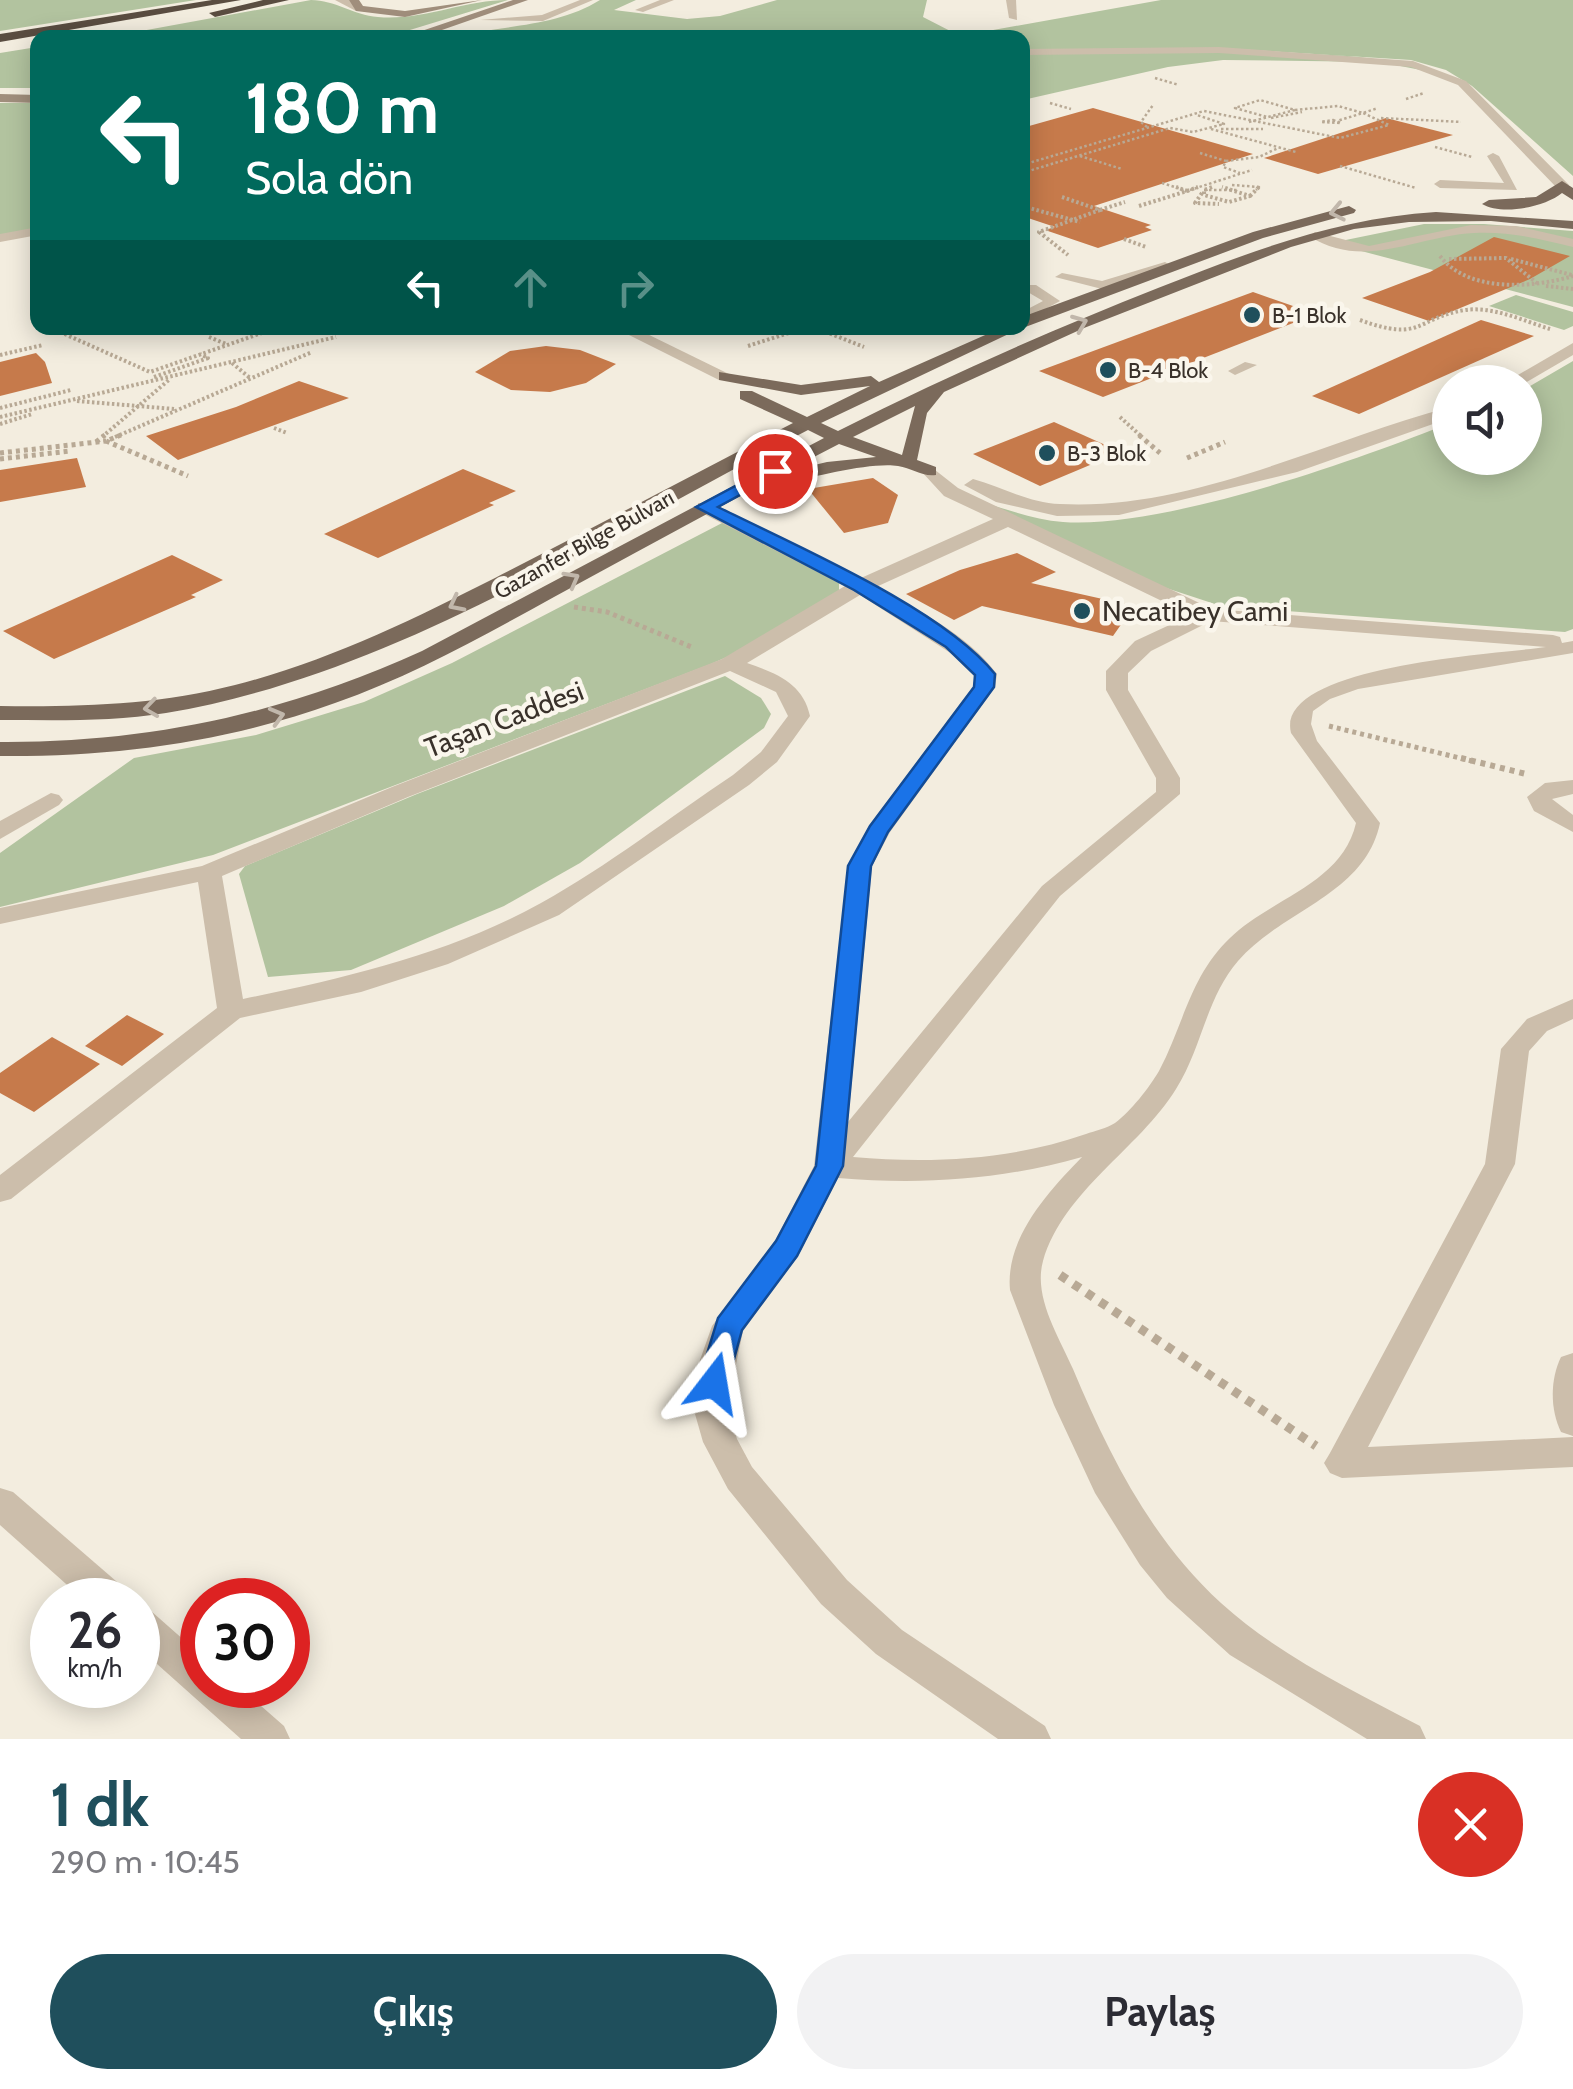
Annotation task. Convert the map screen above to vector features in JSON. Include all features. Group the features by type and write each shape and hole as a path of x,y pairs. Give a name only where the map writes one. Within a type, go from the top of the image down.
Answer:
{"highway":[{"path":"49,30 235,0"},
{"path":"111,30 283,0"},
{"path":"0,38 30,33"},
{"path":"0,47 30,43"}],"main road":[{"path":"357,5 405,14 477,0"},
{"path":"431,30 523,0"},
{"path":"453,30 538,0"},
{"path":"0,96 30,96"},
{"path":"1030,318 1296,222 1354,209 1540,202 1567,190"},
{"path":"1487,204 1573,212"},
{"name":"Gazanfer Bilge Bulvarı","path":"0,748 72,749 144,742 248,724 318,704 430,656 705,507 956,378 1097,316 1315,236 1416,218 1491,217 1573,225"},
{"path":"668,496 828,412 995,335"},
{"path":"724,376 770,386 832,388 924,367"},
{"path":"668,496 759,432 760,413 724,376"},
{"path":"904,458 919,412 956,378"},
{"path":"770,386 860,427 930,471"},
{"path":"746,395 839,438 904,458"},
{"path":"740,489 828,467 904,458"},
{"name":"Gazanfer Bilge Bulvarı","path":"0,713 136,710 226,696 299,676 397,634 668,496"}],"street":[{"path":"340,0 357,5"},
{"path":"1030,52 1219,50 1413,64 1462,84 1567,190"},
{"path":"0,238 30,233"},
{"path":"638,335 724,376"},
{"path":"1542,366 1573,348"},
{"path":"930,471 1018,503 1057,510 1105,511 1292,468 1432,418"},
{"path":"930,471 951,492 1208,615 1573,645"},
{"path":"705,507 860,586 953,643 986,674 984,687 878,831 860,866 830,1166"},
{"name":"Taşan Caddesi","path":"0,916 210,872 400,792 730,664 860,586 1008,520"},
{"path":"1031,1739 890,1642 834,1592 779,1531 720,1442 710,1406 717,1360 728,1326 787,1248 830,1166 1051,891 1168,794 1168,778 1117,690 1117,671 1143,646 1208,615"},
{"path":"1406,1739 1240,1642 1182,1588 1134,1530 1096,1461 1025,1282 1030,1255 1055,1209 1130,1130 1178,1061 1207,980 1260,925 1344,871 1367,836 1368,823 1319,763 1299,728 1299,719 1310,702 1352,685 1573,645"},
{"path":"0,1191 231,1011 361,982 492,938 589,886 687,820 768,757 799,716 789,692 773,680 730,664"},
{"path":"1573,788 1542,791 1538,797 1542,806 1573,825"},
{"path":"0,832 51,800"},
{"path":"210,872 231,1011"},
{"path":"1342,1463 1500,1164 1516,1049 1537,1025 1573,1008"},
{"path":"830,1166 917,1175 987,1168 1069,1153 1130,1130"},
{"path":"1573,1366 1569,1384 1573,1422"},
{"path":"1342,1463 1573,1452"},
{"path":"0,1503 86,1578"},
{"path":"160,1643 180,1661"},
{"path":"234,1708 270,1739"}],"lane":[{"path":"485,20 548,18 588,0"},
{"path":"640,10 668,0"},
{"path":"1011,0 1014,18"},
{"path":"1440,184 1513,187 1489,158"},
{"path":"1315,236 1369,250 1472,229 1516,230 1573,243"},
{"path":"1062,277 1102,285 1221,248"},
{"path":"1030,316 1053,301 1031,288"},
{"path":"977,342 991,335"}],"path":[{"path":"1155,78 1179,85"},
{"path":"1406,99 1431,91"},
{"path":"1260,100 1304,112 1278,120 1268,117 1235,108 1260,100"},
{"path":"1050,103 1071,109"},
{"path":"1148,127 1141,122 1154,106"},
{"path":"1030,171 1170,128 1188,132 1270,128 1350,138 1389,126 1338,106 1295,110 1247,122"},
{"path":"1306,131 1340,124 1337,121 1378,108"},
{"path":"1030,162 1204,111 1270,128"},
{"path":"1194,114 1224,124 1212,130"},
{"path":"1375,118 1461,122"},
{"path":"1212,130 1296,152"},
{"path":"1200,153 1226,161 1259,157 1279,147"},
{"path":"1435,147 1489,158"},
{"path":"1080,156 1122,169"},
{"path":"1226,161 1223,167 1240,174"},
{"path":"1340,166 1416,188"},
{"path":"1139,206 1252,170"},
{"path":"1162,183 1187,190"},
{"path":"1201,186 1259,187 1250,196 1229,202 1195,203 1208,188"},
{"path":"1220,186 1242,189 1250,196"},
{"path":"1202,193 1229,202"},
{"path":"1062,197 1100,210"},
{"path":"1072,258 1038,234 1070,219 1125,202"},
{"path":"1030,208 1080,222"},
{"path":"1124,239 1147,247"},
{"path":"1440,259 1444,250"},
{"path":"1440,259 1506,258 1538,284"},
{"path":"1440,259 1449,269 1469,276 1573,289"},
{"path":"1565,273 1573,269"},
{"path":"1530,284 1573,276"},
{"path":"1360,320 1385,329 1416,330 1465,310 1496,312 1550,329"},
{"path":"67,335 150,372 256,335"},
{"path":"748,346 782,335"},
{"path":"833,335 864,348"},
{"path":"209,337 227,345"},
{"path":"0,420 336,337"},
{"path":"0,355 43,345"},
{"path":"0,456 106,441 312,352"},
{"path":"0,420 118,389 208,358 200,354"},
{"path":"230,362 250,378"},
{"path":"95,442 174,376"},
{"path":"0,408 71,390"},
{"path":"76,401 178,410"},
{"path":"1120,417 1160,453"},
{"path":"274,428 287,434"},
{"path":"106,441 188,476"},
{"path":"1187,458 1225,442"},
{"path":"0,456 70,451"},
{"path":"558,605 607,612 730,664"},
{"path":"1299,719 1526,774"},
{"path":"1030,1255 1342,1463"}],"green space":[{"path":"0,0 196,0 0,31"},
{"path":"311,0 369,16 394,17 508,0 410,30 147,30"},
{"path":"600,0 636,0 614,10 687,19 720,16 777,0 927,0 923,17 948,30 491,30 546,21"},
{"path":"1161,0 1573,0 1573,176 1472,86 1446,70 1411,60 1219,48 1030,50 1030,30 994,30"},
{"path":"30,48 30,88 0,88 0,53"},
{"path":"1030,53 1352,56 1431,72 1380,62 1223,60 1168,67 1030,98"},
{"path":"0,103 30,103 30,234 0,238"},
{"path":"1424,224 1573,231 1573,307 1331,243"},
{"path":"1516,295 1573,312 1573,326 1564,330 1489,306"},
{"path":"1573,361 1573,629 1565,632 1221,606 1163,587 988,504 1063,522 1152,515 1312,473 1432,430 1432,475 1542,475 1542,379"},
{"path":"724,522 839,583 839,592 756,644 711,664 213,855 0,907 0,853 134,758 256,735 364,702 452,663"},
{"path":"725,676 761,698 771,714 764,728 580,863 504,906 351,970 268,977 239,874 245,866 417,794"}],"building":[{"path":"1093,108 1253,154 1094,206 1151,225 1145,227 1152,230 1098,248 1045,230 1055,227 1030,219 1030,126"},
{"path":"1386,118 1453,135 1318,174 1264,158"},
{"path":"1494,237 1570,256 1530,279 1429,321 1362,298 1430,272"},
{"path":"1253,292 1316,314 1103,397 1039,371"},
{"path":"1481,320 1534,336 1469,365 1432,365 1432,381 1359,414 1312,396"},
{"path":"546,346 580,350 616,364 586,383 550,392 511,390 475,372 510,351"},
{"path":"36,353 45,362 52,383 0,396 0,362"},
{"path":"299,381 349,398 178,460 146,436 236,407"},
{"name":"B-3 Blok","path":"1054,422 1121,452 1040,486 973,454"},
{"path":"77,458 86,487 0,502 0,470"},
{"path":"463,469 516,491 378,558 324,534"},
{"path":"873,478 898,495 888,523 844,533 808,489"},
{"path":"1017,553 1056,572 1031,583 1134,606 1113,636 982,606 954,620 906,594 960,570"},
{"path":"172,555 223,580 191,595 196,597 54,659 3,631"},
{"path":"127,1015 164,1034 122,1066 85,1046"},
{"path":"52,1037 100,1064 34,1112 0,1093 0,1073"}],"place":[{"name":"B-1 Blok","path":"1252,315"},
{"name":"B-4 Blok","path":"1108,370"},
{"name":"B-3 Blok","path":"1047,453"},
{"name":"Necatibey Cami","path":"1082,611"}],"route":[{"path":"714,1383 728,1326 787,1248 830,1166 860,866 878,831 984,687 986,674 982,666 953,643 860,586 705,507 775,471"}]}
